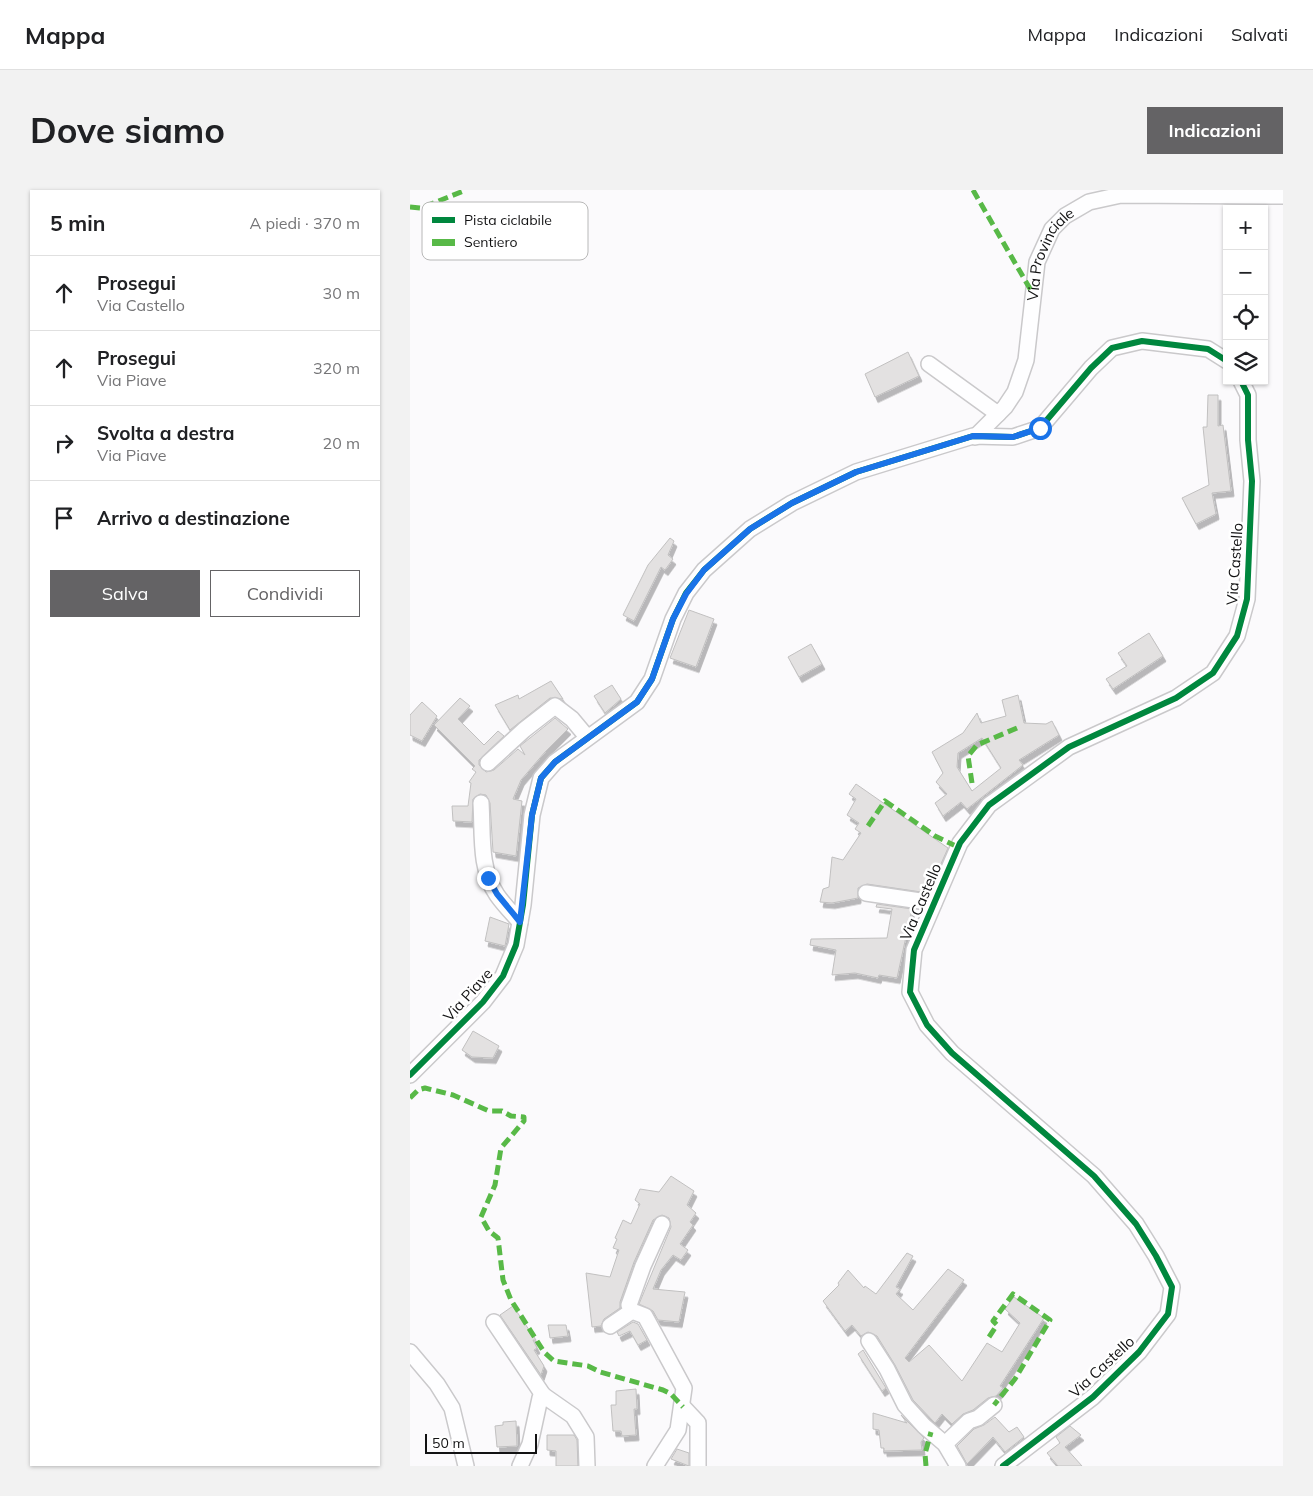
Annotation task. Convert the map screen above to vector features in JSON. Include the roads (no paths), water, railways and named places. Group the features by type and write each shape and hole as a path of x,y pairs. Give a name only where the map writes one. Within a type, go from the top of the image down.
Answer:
{"street":[{"name":"Via Provinciale","path":"975,437 998,414 1015,392 1026,360 1037,262 1052,229 1065,216 1089,202 1121,195 1283,196"},
{"path":"975,437 1013,437 1040,428 1091,368 1112,348 1142,341 1208,348 1223,358"},
{"path":"929,364 998,414"},
{"name":"Via Castello","path":"1003,1466 1092,1396 1140,1352 1168,1314 1172,1287 1136,1224 1094,1176 952,1054 927,1025 910,992 914,950 960,843 989,805 1069,747 1176,698 1213,673 1237,636 1247,599 1252,481 1248,440 1248,395 1243,385"},
{"name":"Via Piave","path":"410,1075 483,1002 503,976 516,945 532,815 541,778 555,762 637,702 652,679 673,619 686,594 704,570 750,529 792,503 856,472 933,447 975,437"},
{"path":"488,763 524,730 555,706 572,719 587,737"},
{"path":"482,803 484,856 488,878 497,894 520,922"},
{"path":"866,893 934,903"},
{"path":"632,1312 629,1305 662,1224"},
{"path":"610,1326 632,1312 645,1316 654,1329 684,1388 683,1407 678,1430 655,1466"},
{"path":"494,1322 543,1395 573,1416 586,1437 587,1466"},
{"path":"869,1341 887,1369 905,1405 924,1426 945,1444 958,1466"},
{"path":"410,1352 437,1384 452,1408 466,1466"},
{"path":"520,1466 530,1444 540,1398 543,1395"},
{"path":"945,1444 970,1421 978,1418 994,1405"},
{"path":"683,1407 698,1423 698,1466"}]}
